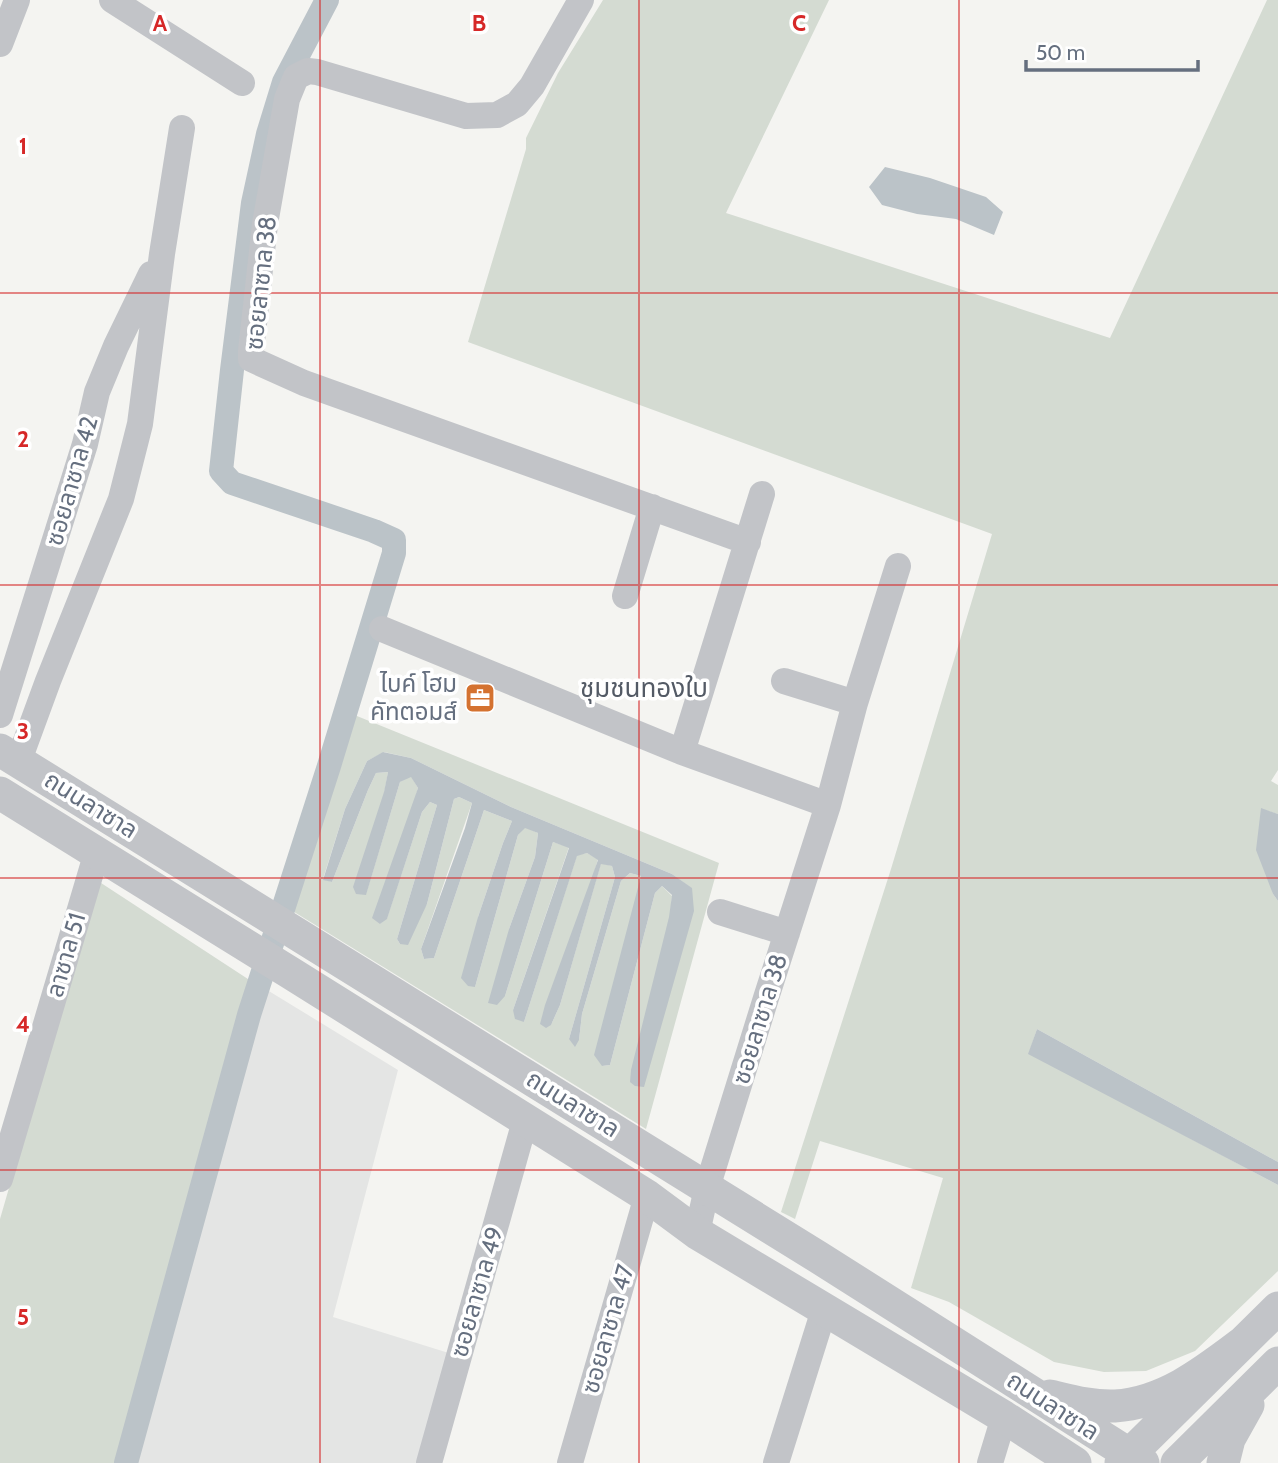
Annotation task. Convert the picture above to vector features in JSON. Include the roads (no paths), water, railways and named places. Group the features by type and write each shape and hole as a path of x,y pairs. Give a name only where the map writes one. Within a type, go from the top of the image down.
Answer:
{"street":[{"path":"0,44 17,0"},
{"path":"112,0 242,83"},
{"name":"ซอยลาซาล 38","path":"581,0 532,86 517,104 498,115 466,116 317,72 308,71 296,77 287,99 265,224 251,359 304,383 748,542"},
{"path":"9,755 90,577 121,499 140,424 162,254 182,128"},
{"name":"ซอยลาซาล 42","path":"0,715 85,444 97,392 116,346 162,254"},
{"path":"682,752 762,494"},
{"path":"625,596 652,507"},
{"path":"48,564 90,577"},
{"name":"ซอยลาซาล 38","path":"697,1233 708,1188 828,805 855,703 898,566"},
{"path":"382,629 682,752 828,805"},
{"path":"784,681 855,703"},
{"name":"ถนนลาซาล","path":"9,755 818,1257 1003,1374 1131,1460"},
{"name":"ถนนลาซาล","path":"0,793 646,1196 697,1233 1004,1417 1075,1463"},
{"name":"ลาซาล 51","path":"1,1169 97,852"},
{"path":"720,912 787,933"},
{"name":"ซอยลาซาล 49","path":"429,1463 525,1121"},
{"name":"ซอยลาซาล 47","path":"570,1463 646,1196"},
{"path":"776,1463 811,1302 818,1257"},
{"path":"1131,1460 1278,1308"},
{"path":"1003,1374 1048,1396 1083,1403 1113,1406 1145,1402 1203,1373 1241,1344"},
{"path":"1177,1463 1278,1363"},
{"path":"1223,1463 1229,1439 1242,1415 1258,1388 1278,1363"},
{"path":"990,1463 1004,1417"}],"waterway":[{"path":"126,1463 249,1015 394,553 394,540 232,483 221,471 253,203 268,134 284,82 327,0"}],"place":[{"name":"ไบค์ โฮม คัทตอมส์","path":"480,698"}],"district":[{"name":"ชุมชนทองใบ","path":"644,688"}]}
